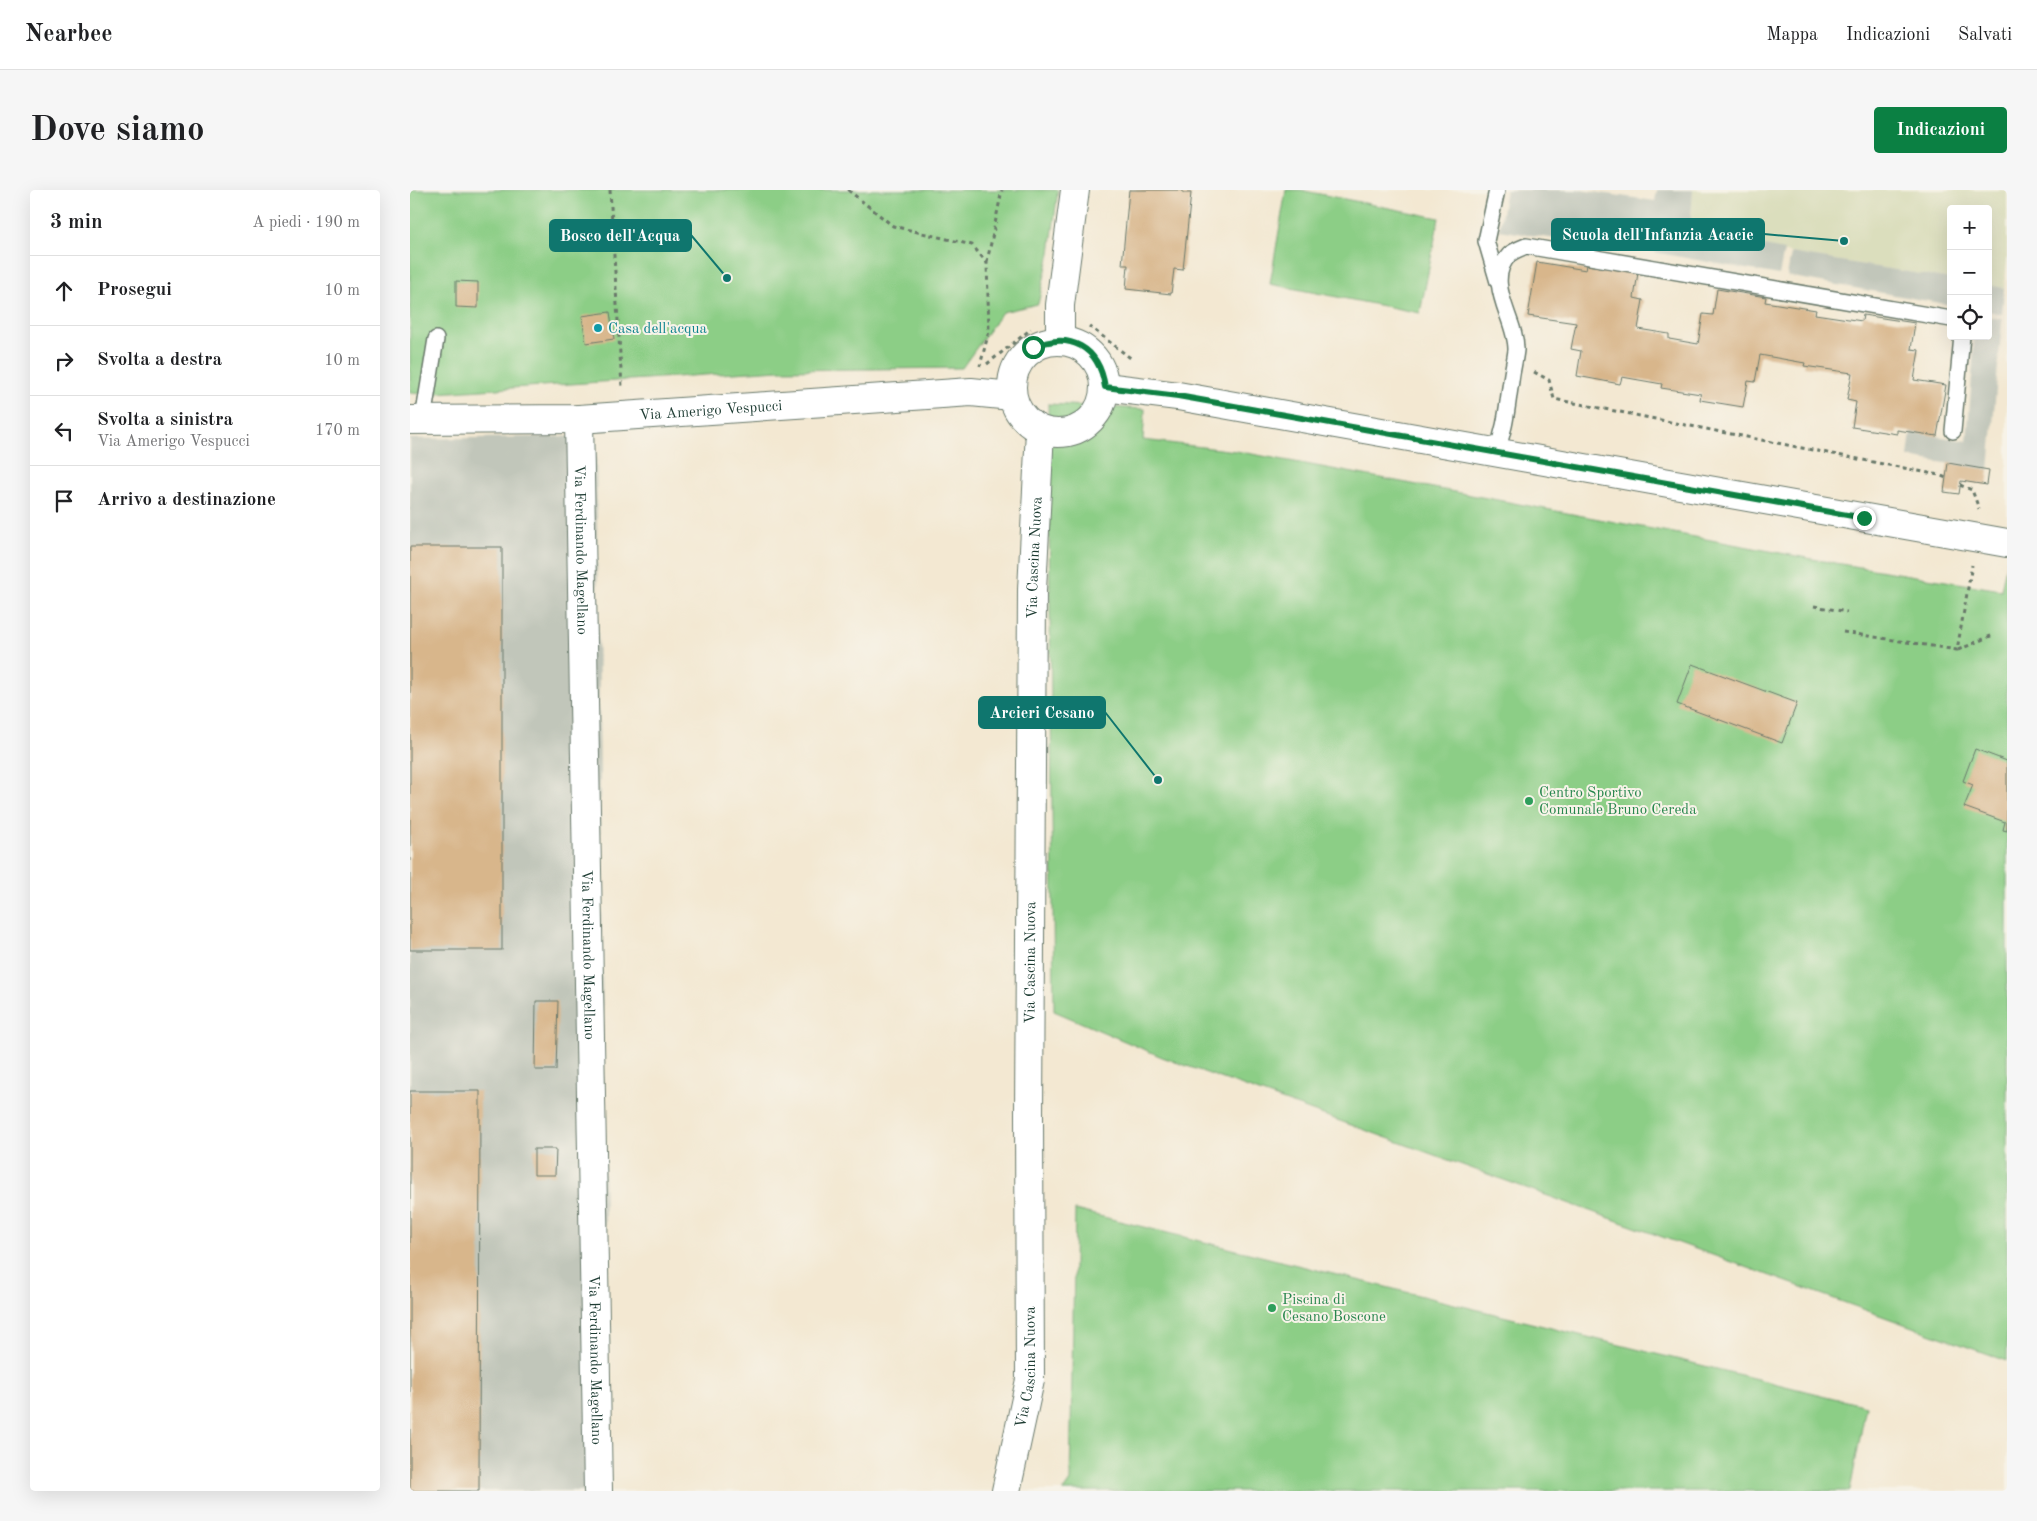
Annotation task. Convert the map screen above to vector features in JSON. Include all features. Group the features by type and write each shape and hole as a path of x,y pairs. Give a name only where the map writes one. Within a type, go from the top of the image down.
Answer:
{"street":[{"path":"1060,340 1060,305 1076,190"},
{"path":"1060,340 1074,343 1086,350 1097,360 1103,373 1105,387 1102,402 1095,415 1084,426 1070,432 1055,434 1040,430 1027,422 1018,410 1012,396 1015,368 1022,356 1033,347 1046,341 1060,340"},
{"path":"1105,387 1178,396 2007,543"},
{"name":"Via Amerigo Vespucci","path":"415,420 579,419 971,392 1012,396"},
{"name":"Via Ferdinando Magellano","path":"579,419 598,1491"},
{"name":"Via Cascina Nuova","path":"1006,1491 1030,1380 1029,1116 1032,590 1040,430"}],"lane":[{"path":"1496,452 1504,434 1516,351 1515,333 1508,321 1486,240 1497,190"},
{"path":"1500,286 1501,268 1510,254 1526,246 1947,318"},
{"path":"415,420 425,407 436,339"},
{"path":"1953,431 1962,340"}],"path":[{"path":"610,190 623,395 636,416"},
{"path":"848,190 893,226 972,246 987,263"},
{"path":"971,392 989,331 987,263 1002,190"},
{"path":"1516,351 1534,372 1549,380 1554,399 1939,475 1946,478"},
{"path":"1957,650 1978,538"},
{"path":"1814,606 1846,612"},
{"path":"1843,632 1957,650 1993,635"}],"shaded area":[{"path":"1506,190 1580,190 1655,201 1657,190 1693,190 1690,231 1784,250 1779,275 1583,239 1582,243 1499,230"},
{"path":"1693,190 2007,190 2007,260 2004,288 1992,286 1992,205 1947,205 1947,278 1791,253 1690,232"},
{"path":"1791,253 1947,278 1947,304 1787,276"},
{"path":"1992,286 2004,288 2002,314 1992,312"},
{"path":"1992,318 2002,319 1989,470 1908,457 1911,432 1967,441 1975,340 1992,340"},
{"path":"596,436 608,1491 410,1491 410,439"}],"green space":[{"path":"410,190 1058,190 1050,253 1038,304 1002,312 962,368 779,370 422,394 410,393"},
{"path":"1286,190 1300,190 1439,218 1420,313 1270,284"},
{"name":"Centro Sportivo Comunale Bruno Cereda","path":"1048,404 1145,409 1143,440 1236,451 1823,561 2001,590 2007,560 2007,1361 1162,1057 1054,1011"},
{"name":"Piscina di Cesano Boscone","path":"1075,1210 1866,1406 1850,1491 1063,1491 1070,1481"}],"building":[{"path":"1129,190 1183,190 1183,193 1191,193 1183,270 1174,269 1171,294 1126,289 1128,265 1122,265"},
{"path":"1537,262 1586,270 1587,265 1638,273 1634,298 1643,300 1638,329 1669,334 1669,339 1698,344 1703,314 1713,315 1717,289 1766,297 1765,302 1816,310 1815,314 1862,321 1863,315 1915,323 1911,349 1919,350 1914,380 1946,385 1937,436 1897,430 1897,434 1852,427 1856,402 1847,400 1852,373 1804,366 1805,363 1760,355 1755,382 1748,381 1743,407 1700,400 1701,394 1661,388 1662,384 1622,377 1620,384 1577,376 1581,351 1571,349 1576,323 1528,316"},
{"path":"456,281 478,282 478,308 456,307"},
{"name":"Casa dell'acqua","path":"610,312 614,339 586,343 582,316"},
{"path":"1948,463 1989,470 1987,485 1961,481 1959,494 1944,492"},
{"path":"410,547 502,547 502,950 410,950"},
{"path":"1692,664 1797,703 1782,743 1677,704"},
{"path":"1975,749 2007,761 2007,831 2003,830 2005,822 1964,807 1973,785 1963,781"},
{"path":"536,1001 558,1001 556,1070 535,1070"},
{"path":"410,1091 480,1091 479,1491 410,1491"},
{"path":"534,1149 556,1149 555,1175 534,1175"}],"place":[{"name":"Scuola dell'Infanzia Acacie","path":"1844,241"},
{"name":"Bosco dell'Acqua","path":"727,278"},
{"name":"Casa dell'acqua","path":"598,328"},
{"name":"Arcieri Cesano","path":"1158,780"},
{"name":"Centro Sportivo Comunale Bruno Cereda","path":"1529,801"},
{"name":"Piscina di Cesano Boscone","path":"1272,1308"}],"route":[{"path":"1033,347 1046,341 1060,340 1074,343 1086,350 1097,360 1103,373 1105,387 1178,396 1864,518"}]}
